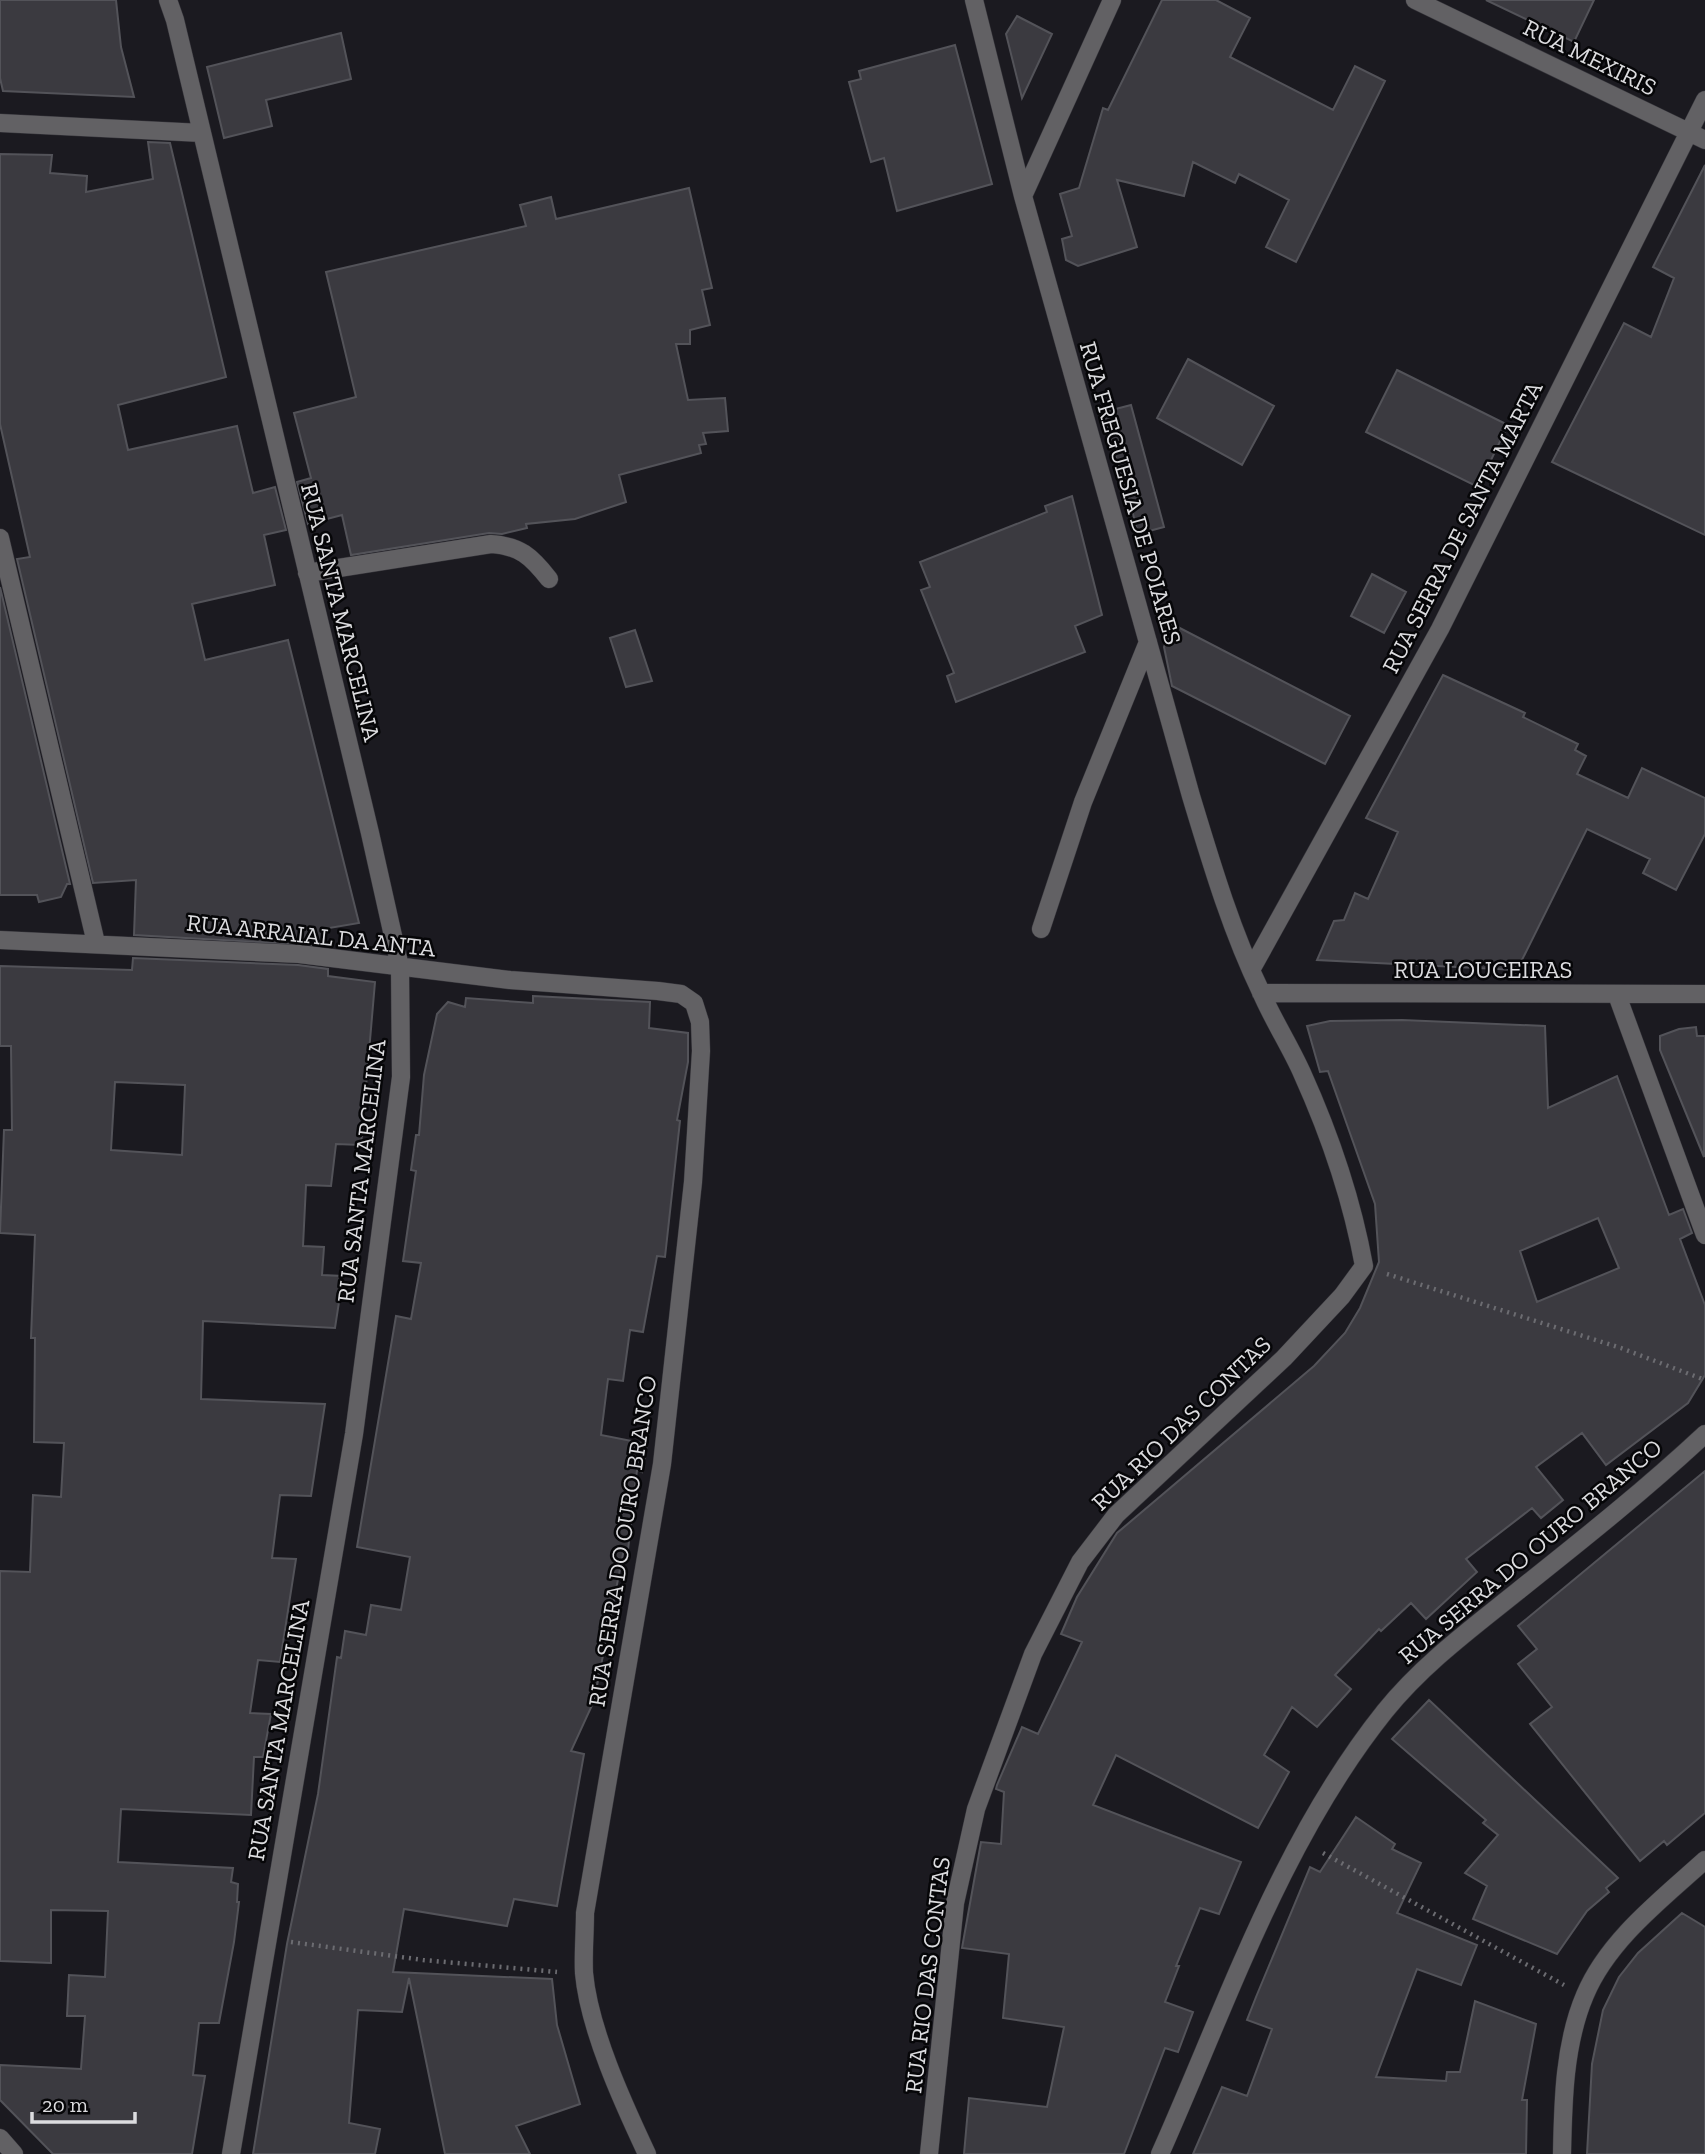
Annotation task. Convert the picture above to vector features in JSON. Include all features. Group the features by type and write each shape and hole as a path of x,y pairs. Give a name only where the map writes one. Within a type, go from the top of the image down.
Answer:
{"street":[{"name":"RUA SANTA MARCELINA","path":"167,0 202,133 400,967 401,1077 354,1434 230,2154"},
{"name":"RUA FREGUESIA DE POIARES","path":"974,0 1023,197 1148,642 1217,880 1261,993"},
{"path":"1023,197 1112,0"},
{"name":"RUA MEXIRIS","path":"1415,0 1697,136"},
{"name":"RUA SERRA DE SANTA MARTA","path":"1251,970 1440,629 1697,136 1705,100"},
{"path":"0,123 202,133"},
{"path":"0,538 96,943"},
{"path":"307,573 491,544 513,545 531,556 549,579"},
{"path":"1041,929 1083,802 1148,642"},
{"name":"RUA ARRAIAL DA ANTA","path":"0,940 299,954 510,980 617,988"},
{"name":"RUA SERRA DO OURO BRANCO","path":"617,988 681,994 694,1003 700,1022 701,1051 693,1182 662,1464 637,1622 591,1866 586,1913 584,1975 601,2040 619,2092 647,2154"},
{"path":"1261,993 1301,1072 1328,1138 1355,1219 1363,1266"},
{"name":"RUA LOUCEIRAS","path":"1261,993 1705,994"},
{"path":"1617,995 1705,1235"},
{"name":"RUA RIO DAS CONTAS","path":"929,2154 955,1903 976,1809 1034,1654 1080,1562 1116,1515 1284,1359 1342,1296 1363,1266"},
{"name":"RUA SERRA DO OURO BRANCO","path":"1160,2154 1264,1916 1300,1841 1342,1770 1378,1720 1434,1658 1643,1491 1705,1434"},
{"path":"1562,2154 1569,2056 1584,1996 1601,1966 1637,1924 1705,1860"},
{"path":"0,2138 14,2154"}],"path":[{"path":"1363,1266 1621,1348 1705,1380"},
{"path":"1300,1841 1584,1996"},
{"path":"266,1938 423,1960 584,1975"}],"building":[{"path":"0,0 116,0 121,47 134,97 3,91 0,78"},
{"path":"1162,0 1216,0 1250,18 1230,57 1333,110 1355,66 1385,81 1296,262 1266,247 1289,200 1239,174 1235,183 1193,162 1184,196 1117,180 1137,247 1078,266 1066,260 1062,239 1072,236 1060,194 1079,188 1103,108 1108,110"},
{"path":"1486,0 1594,0 1574,42"},
{"path":"1017,16 1052,34 1022,98 1006,34"},
{"path":"341,33 351,79 266,100 272,126 224,138 207,67"},
{"path":"955,45 992,184 897,211 884,158 871,162 849,82 861,79 859,71"},
{"path":"148,142 170,143 226,377 118,405 128,450 237,426 253,493 275,487 286,530 264,535 275,585 192,604 205,660 288,640 359,923 323,929 326,946 134,935 136,880 93,883 17,559 30,557 0,424 0,154 52,155 50,173 87,176 86,192 153,179"},
{"path":"1705,165 1705,535 1552,462 1624,323 1651,337 1674,278 1653,267"},
{"path":"689,188 712,288 702,290 710,325 690,330 690,344 676,344 688,400 725,398 728,431 703,433 706,444 699,445 701,453 619,475 626,502 575,519 526,524 527,528 502,534 489,533 351,555 342,515 308,524 297,482 311,478 294,413 356,397 326,272 526,226 520,205 551,197 556,219"},
{"path":"1188,359 1274,406 1242,465 1157,418"},
{"path":"1397,370 1508,425 1478,487 1366,432"},
{"path":"1131,405 1164,527 1138,534 1124,478 1127,471 1120,474 1104,412"},
{"path":"1072,496 1102,615 1075,626 1085,652 956,702 947,676 954,673 921,590 930,587 920,562 1047,512 1045,506"},
{"path":"1372,574 1406,592 1384,633 1351,616"},
{"path":"0,587 70,884 67,884 61,897 39,902 37,895 0,895"},
{"path":"1172,624 1350,716 1325,764 1172,686 1164,647"},
{"path":"635,630 652,681 626,687 610,638"},
{"path":"1443,675 1525,713 1523,717 1578,744 1575,750 1586,756 1577,774 1628,798 1642,768 1705,798 1705,834 1676,890 1643,873 1650,859 1587,829 1517,970 1317,960 1334,921 1344,920 1355,893 1368,899 1398,832 1366,818"},
{"path":"133,958 298,965 328,969 328,976 375,982 361,1145 336,1144 331,1186 306,1185 303,1246 324,1247 322,1275 343,1276 335,1328 203,1321 201,1399 325,1404 311,1496 280,1495 272,1558 296,1559 280,1662 258,1660 250,1713 271,1714 263,1757 254,1757 251,1815 121,1809 118,1862 233,1868 231,1882 238,1884 239,1902 234,1942 219,2023 199,2023 193,2075 205,2076 192,2154 53,2154 0,2100 0,2065 81,2069 85,2016 67,2016 69,1975 105,1977 108,1911 51,1910 51,1963 0,1961 0,1571 30,1572 33,1495 61,1497 64,1443 34,1442 35,1338 31,1338 35,1235 0,1233 4,1130 12,1130 11,1046 0,1046 0,966 132,970","holes":["115,1082 185,1085 182,1155 111,1150"]},
{"path":"533,996 650,1002 649,1028 688,1033 688,1062 677,1120 680,1121 665,1257 657,1256 643,1332 630,1330 623,1381 608,1379 601,1435 647,1444 642,1472 637,1470 628,1550 624,1549 594,1701 571,1751 584,1754 557,1906 514,1899 507,1926 404,1909 393,1972 552,1979 557,2025 580,2104 516,2126 530,2154 445,2154 409,1978 402,2012 358,2010 349,2123 380,2129 375,2154 253,2154 287,1944 318,1794 337,1657 341,1658 345,1631 366,1635 371,1605 401,1610 410,1557 357,1547 396,1316 411,1319 421,1263 403,1261 416,1171 411,1170 416,1135 419,1135 424,1075 437,1014 448,1002 465,1007 466,998 533,1003"},
{"path":"1402,1020 1545,1026 1548,1108 1617,1076 1669,1215 1683,1209 1692,1233 1680,1239 1705,1305 1705,1375 1688,1403 1606,1465 1582,1433 1536,1467 1563,1500 1541,1518 1532,1508 1466,1559 1477,1572 1426,1619 1411,1603 1381,1631 1379,1629 1335,1675 1351,1689 1317,1727 1292,1707 1264,1755 1289,1772 1258,1828 1116,1755 1093,1805 1241,1862 1219,1914 1200,1908 1176,1966 1179,1966 1165,2002 1193,2012 1178,2052 1165,2048 1124,2154 964,2154 969,2098 1047,2107 1064,2027 1003,2018 1009,1954 962,1948 981,1842 1001,1844 1004,1792 996,1789 997,1785 1022,1727 1038,1734 1082,1642 1061,1634 1077,1597 1117,1533 1314,1366 1345,1333 1360,1308 1379,1262 1375,1204 1328,1071 1320,1072 1307,1026 1330,1021","holes":["1598,1218 1619,1268 1537,1302 1520,1251"]},
{"path":"1696,1027 1697,1036 1705,1036 1704,1157 1660,1050 1660,1036 1679,1029"},
{"path":"1705,1471 1705,1813 1667,1845 1664,1841 1640,1861 1530,1724 1552,1707 1518,1664 1537,1649 1518,1626"},
{"path":"1429,1700 1618,1878 1606,1888 1609,1892 1587,1911 1557,1954 1473,1919 1487,1886 1465,1873 1498,1835 1483,1823 1486,1820 1392,1739"},
{"path":"1356,1817 1395,1844 1392,1849 1421,1863 1397,1913 1477,1945 1461,1985 1417,1969 1376,2077 1446,2081 1447,2072 1460,2072 1475,2001 1536,2024 1522,2100 1527,2100 1526,2154 1193,2154 1222,2087 1247,2096 1272,2029 1247,2020 1310,1867 1320,1872"},
{"path":"1682,1913 1705,1927 1705,2154 1587,2154 1592,2064 1603,2010 1619,1977 1638,1953"}]}
